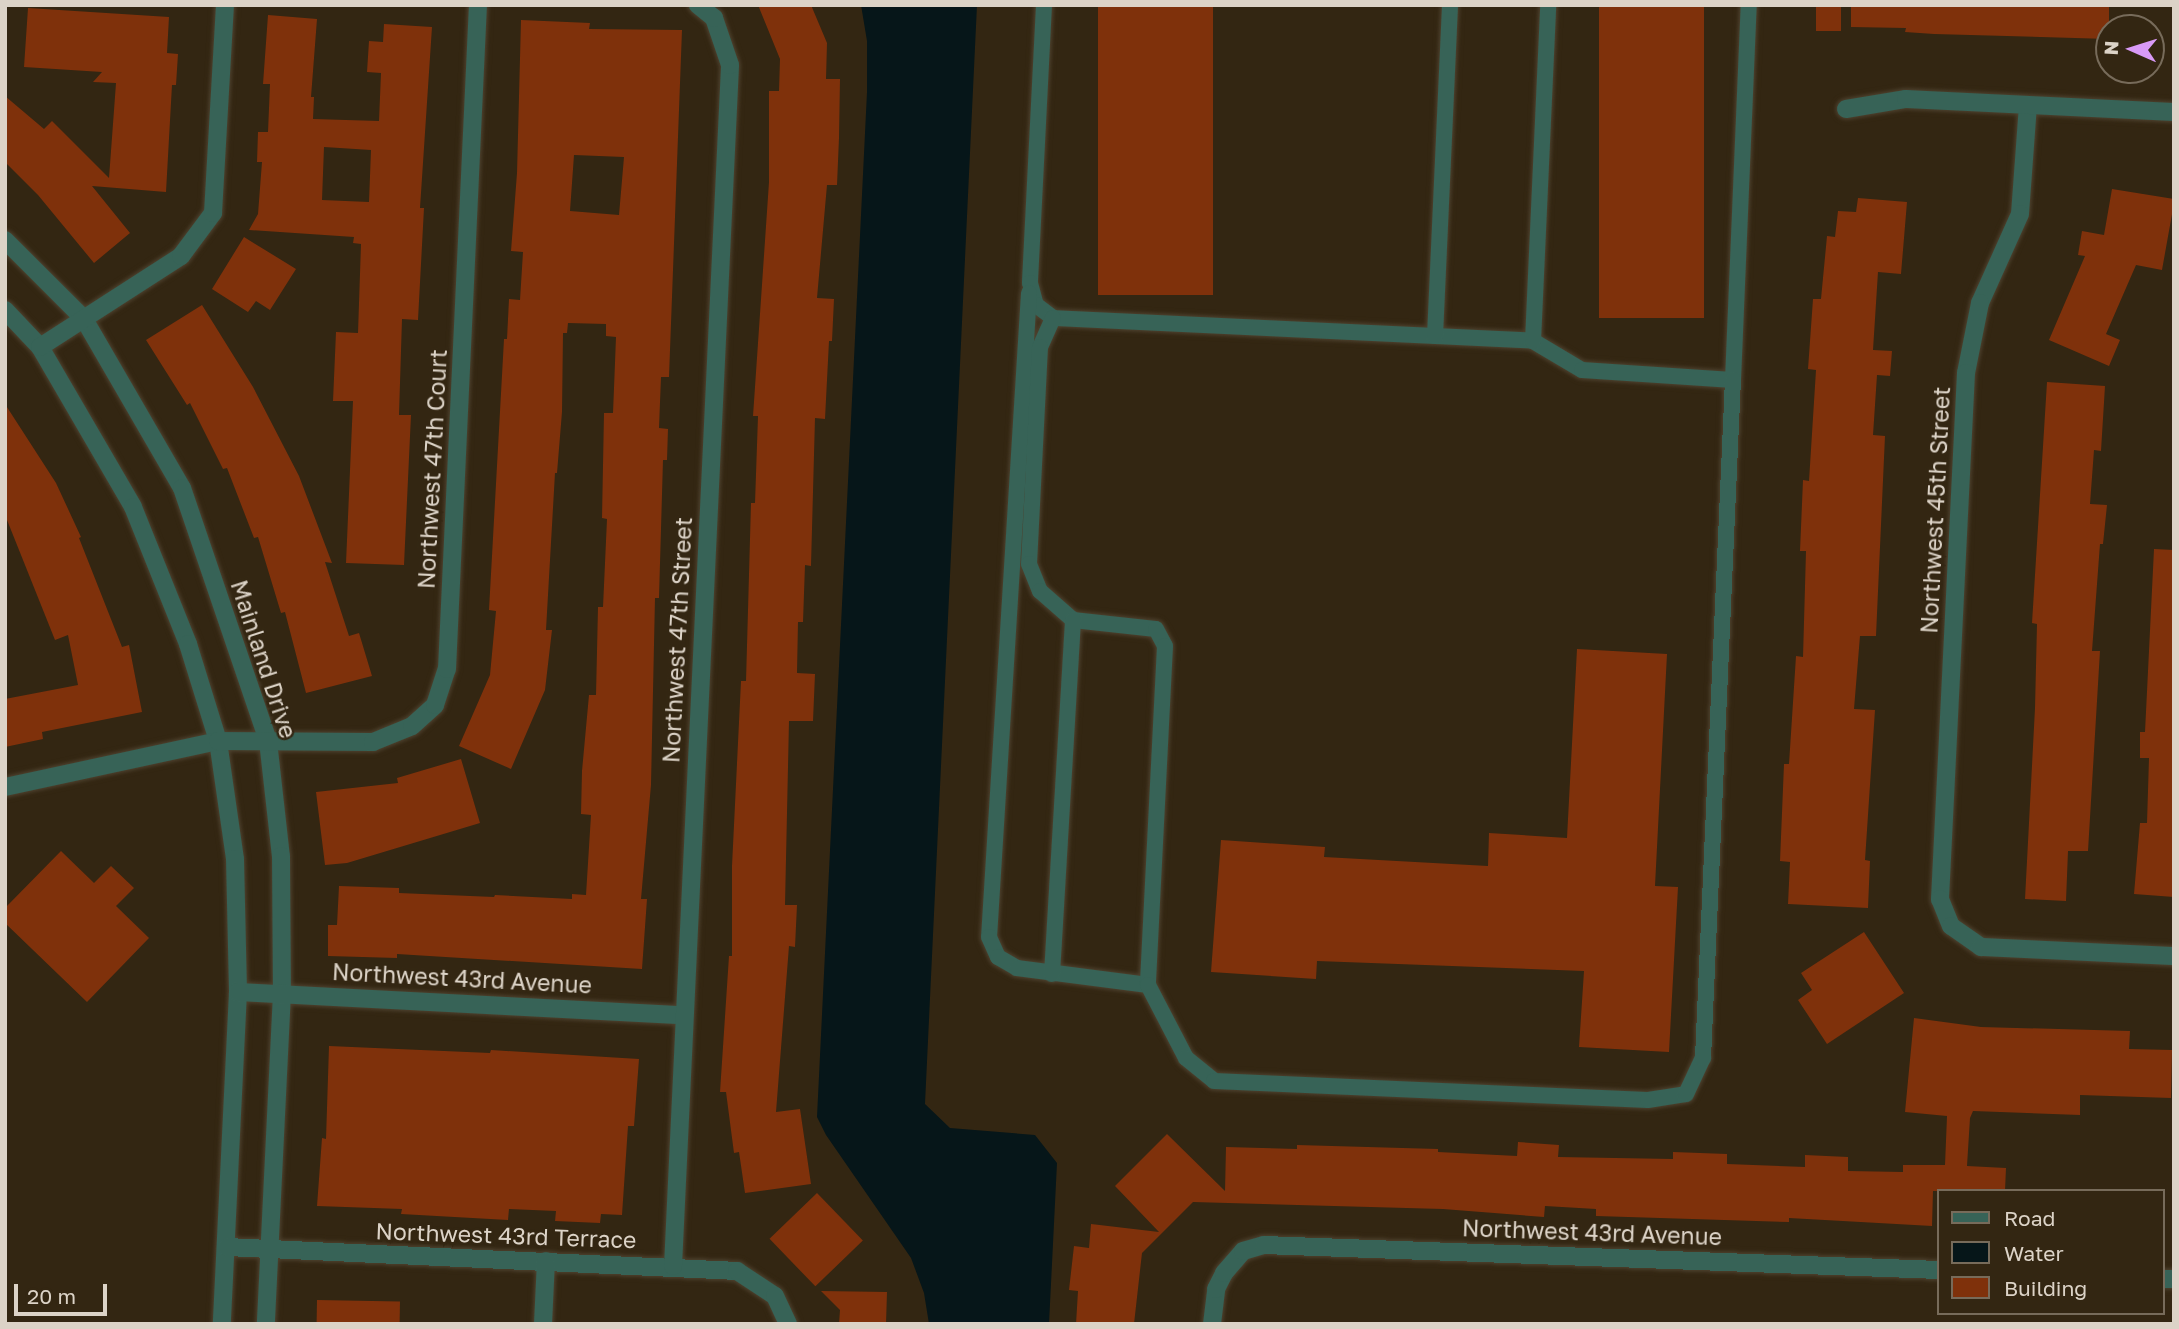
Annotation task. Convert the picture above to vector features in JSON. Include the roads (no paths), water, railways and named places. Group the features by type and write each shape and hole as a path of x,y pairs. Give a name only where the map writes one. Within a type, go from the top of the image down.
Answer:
{"street":[{"path":"40,347 181,256 213,212 226,5"},
{"name":"Northwest 47th Court","path":"5,787 218,741 373,742 412,726 435,705 447,669 478,5"},
{"name":"Northwest 47th Street","path":"673,1266 682,1015 730,65 714,18 698,5"},
{"path":"1846,108 1906,99 2174,112"},
{"name":"Northwest 45th Street","path":"2028,105 2020,214 1980,303 1966,373 1940,899 1951,926 1981,947 2174,956"},
{"name":"Mainland Drive","path":"5,240 85,319 182,488 268,741 281,856 282,993 271,1249 265,1324"},
{"path":"5,310 40,347 133,507 188,644 218,741 235,859 238,992 222,1324"},
{"name":"Northwest 43rd Avenue","path":"238,992 682,1015"},
{"name":"Northwest 43rd Avenue","path":"1212,1324 1216,1289 1234,1259 1243,1251 1255,1247 1281,1245 1938,1270"},
{"name":"Northwest 43rd Terrace","path":"227,1247 737,1271 775,1296 788,1324"},
{"path":"543,1324 546,1261"}],"lane":[{"path":"1044,5 1030,283 989,937 998,957 1017,968 1148,985"},
{"path":"1435,336 1450,5"},
{"path":"1533,341 1548,5"},
{"path":"1053,318 1040,347 1029,564 1040,591 1073,620 1156,629 1165,646 1148,985 1186,1058 1214,1081 1648,1100 1686,1094 1703,1058 1749,5"},
{"path":"1030,283 1036,305 1053,318 1533,341 1582,370 1733,380"},
{"path":"1052,974 1073,620"}],"water":[{"path":"861,5 977,5 925,1104 950,1128 1035,1135 1057,1163 1049,1324 929,1324 924,1293 911,1258 826,1135 817,1117 867,92 867,41"}]}
